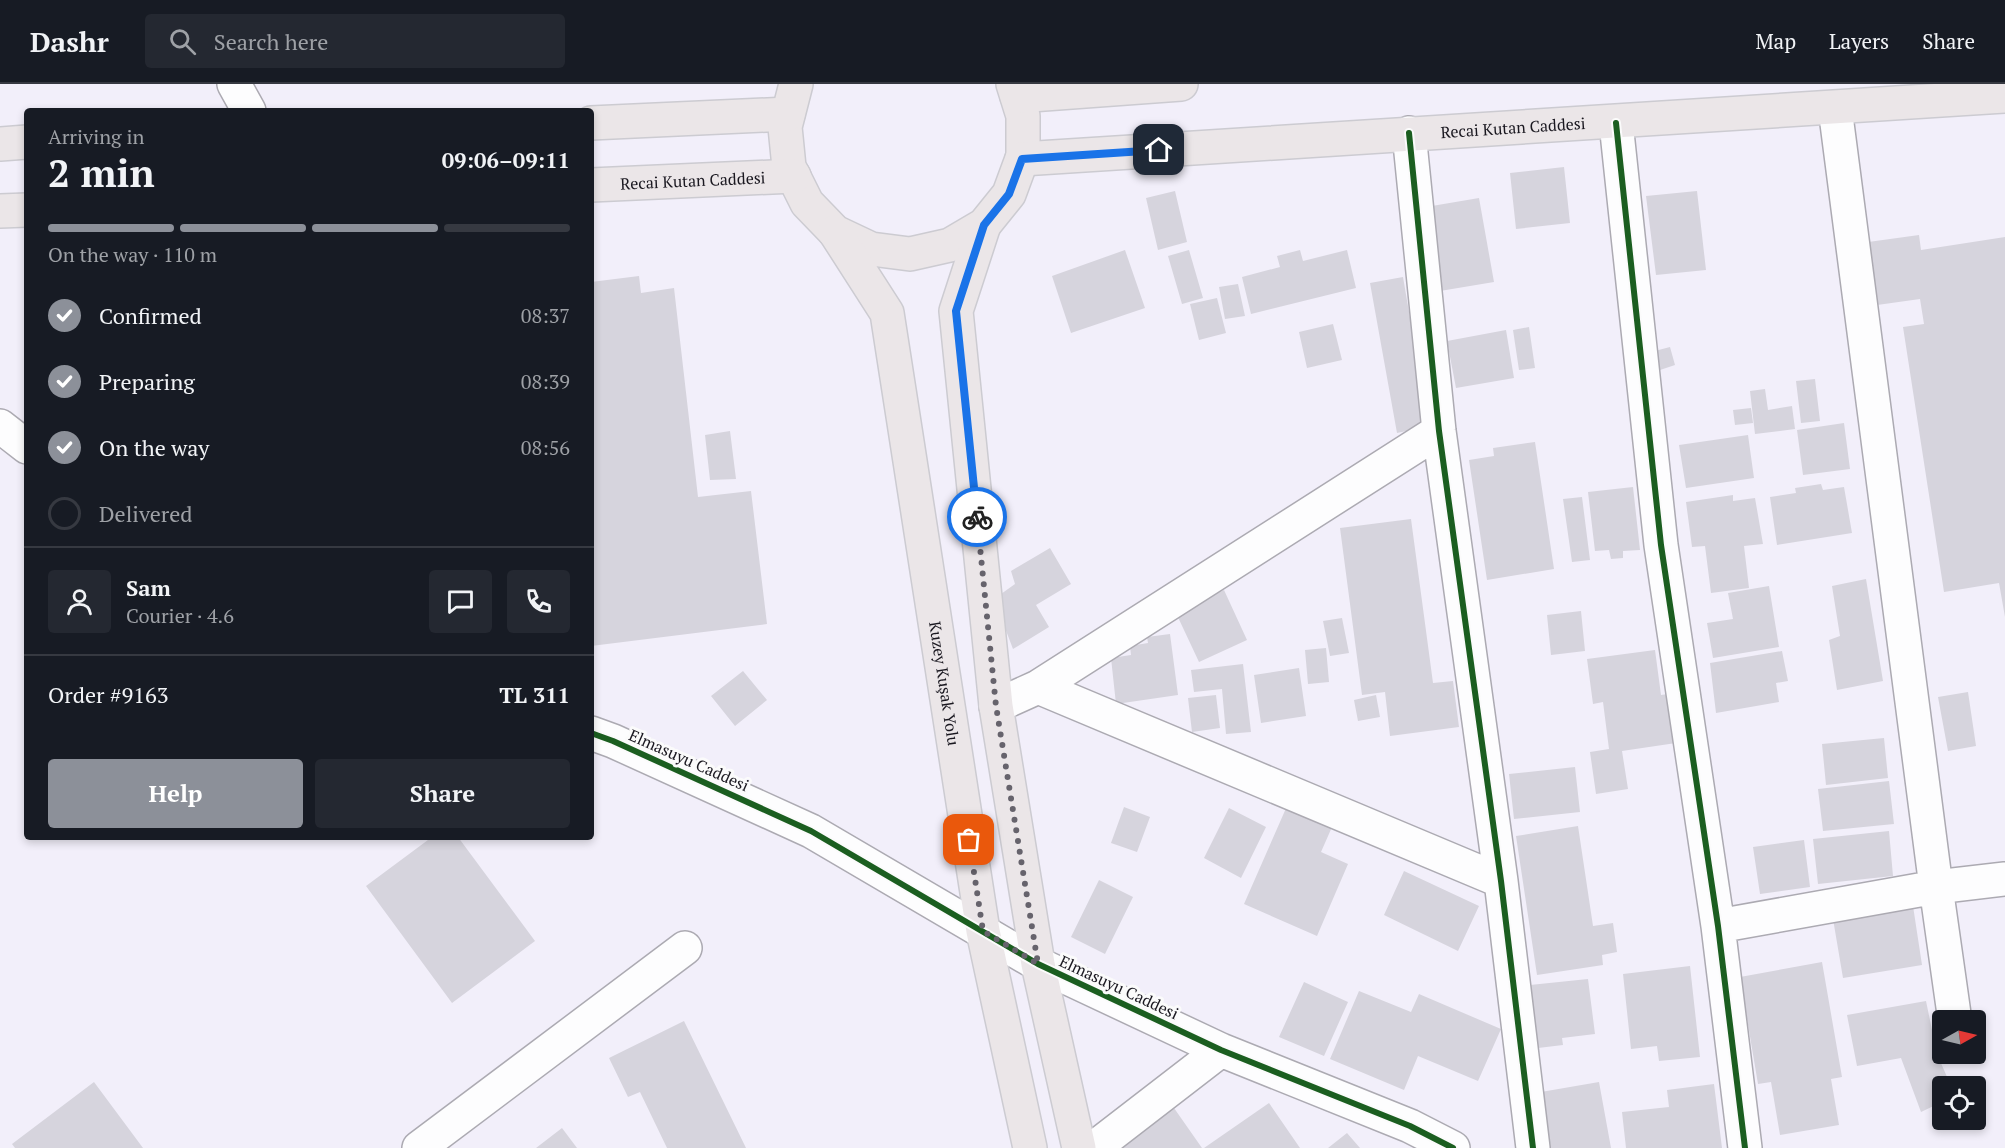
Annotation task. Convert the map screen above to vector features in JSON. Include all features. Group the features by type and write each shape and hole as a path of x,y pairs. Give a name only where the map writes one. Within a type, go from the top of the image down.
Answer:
{"main road":[{"path":"594,123 792,99 785,127 789,167 807,203 835,231 871,249 910,254 950,245 984,225 1009,194 1022,159 1023,116 1018,88 1182,84"},
{"name":"Recai Kutan Caddesi","path":"1022,159 1409,133 1616,123 2005,96"},
{"path":"0,144 24,142"},
{"name":"Recai Kutan Caddesi","path":"594,185 794,176"},
{"path":"0,211 24,210"},
{"path":"984,225 956,311 996,706 1038,964 1079,1148"},
{"name":"Kuzey Kuşak Yolu","path":"835,231 887,314 983,931 1030,1148"}],"street":[{"path":"234,84 247,108"},
{"path":"1835,108 1953,1010"},
{"path":"1616,123 1661,545 1718,926 1745,1148"},
{"path":"1409,133 1439,431 1501,881 1533,1148"},
{"path":"0,426 24,445"},
{"path":"996,706 1038,687 1439,431"},
{"path":"1038,687 1501,881"},
{"name":"Elmasuyu Caddesi","path":"594,734 788,819 1038,964 1221,1050 1410,1126 1453,1148"},
{"path":"1718,926 1936,887 2005,879"},
{"path":"419,1148 685,948"},
{"path":"1094,1148 1221,1050"}],"building":[{"path":"1564,167 1570,223 1516,229 1510,173"},
{"path":"1175,191 1187,242 1158,250 1146,198"},
{"path":"1697,191 1706,270 1656,275 1646,196"},
{"path":"1479,198 1494,282 1440,291 1426,207"},
{"path":"1919,235 1921,250 2005,237 2005,617 1999,583 1944,592 1903,327 1924,324 1920,299 1870,306 1861,243"},
{"path":"1125,250 1145,308 1071,333 1052,276"},
{"path":"1189,250 1203,298 1182,304 1168,256"},
{"path":"1300,250 1303,261 1347,250 1356,288 1251,314 1242,277 1280,267 1277,256"},
{"path":"639,276 641,293 674,288 698,497 751,491 767,624 594,646 594,282"},
{"path":"1403,277 1427,417 1411,430 1397,433 1370,283"},
{"path":"1238,284 1245,316 1225,319 1219,287"},
{"path":"1217,298 1226,333 1199,340 1190,304"},
{"path":"1333,324 1342,360 1307,368 1299,332"},
{"path":"1529,327 1535,368 1519,370 1513,330"},
{"path":"1506,330 1514,378 1456,388 1447,341"},
{"path":"1670,347 1675,365 1657,371 1651,352"},
{"path":"1815,379 1820,421 1801,423 1796,381"},
{"path":"1765,389 1768,410 1792,406 1795,429 1755,434 1750,391"},
{"path":"1751,408 1753,423 1735,425 1733,410"},
{"path":"1844,423 1850,469 1803,475 1797,430"},
{"path":"730,431 736,479 710,480 705,435"},
{"path":"1748,435 1754,478 1686,488 1679,445"},
{"path":"1535,442 1554,569 1487,580 1469,460 1494,456 1493,448"},
{"path":"1821,484 1823,490 1844,487 1852,533 1777,545 1770,497 1796,493 1795,488"},
{"path":"1633,487 1640,550 1623,551 1623,558 1611,559 1609,550 1595,551 1588,492"},
{"path":"1733,495 1733,501 1755,498 1763,544 1744,546 1749,588 1711,593 1705,546 1692,547 1686,502"},
{"path":"1582,497 1590,560 1572,562 1563,499"},
{"path":"1411,519 1433,683 1453,681 1459,727 1390,736 1385,692 1362,695 1340,528"},
{"path":"1050,548 1071,584 1036,605 1049,627 1013,649 994,599 1015,584 1011,571"},
{"path":"1866,579 1883,681 1837,690 1829,640 1840,636 1832,586"},
{"path":"1769,586 1779,647 1713,658 1707,623 1733,619 1728,593"},
{"path":"1224,590 1247,640 1199,662 1176,613"},
{"path":"1581,611 1585,651 1551,655 1547,615"},
{"path":"1342,618 1349,653 1330,656 1323,621"},
{"path":"1170,634 1178,695 1116,704 1111,658 1131,655 1130,646 1148,643 1147,637"},
{"path":"1326,648 1329,682 1308,684 1305,650"},
{"path":"1655,650 1661,695 1668,694 1676,743 1622,751 1628,789 1596,794 1590,752 1609,749 1603,702 1593,704 1587,659"},
{"path":"1782,651 1788,681 1776,683 1779,702 1716,713 1710,663"},
{"path":"1243,664 1251,732 1226,734 1222,689 1194,692 1191,670"},
{"path":"1299,668 1306,716 1261,723 1254,675"},
{"path":"743,671 767,700 735,726 711,696"},
{"path":"1968,692 1976,746 1948,751 1938,697"},
{"path":"1216,695 1220,728 1192,732 1188,698"},
{"path":"1376,695 1380,717 1358,721 1354,700"},
{"path":"1884,738 1888,778 1826,785 1822,744"},
{"path":"1575,767 1580,812 1514,819 1509,774"},
{"path":"1889,781 1894,824 1823,831 1818,789"},
{"path":"1287,806 1332,827 1321,852 1348,864 1317,936 1244,904"},
{"path":"1124,807 1150,817 1137,852 1111,843"},
{"path":"1229,808 1266,827 1241,878 1204,858"},
{"path":"1578,826 1593,926 1613,923 1617,952 1602,955 1603,965 1537,975 1516,836"},
{"path":"1889,831 1893,876 1818,884 1813,839"},
{"path":"428,840 460,840 535,941 452,1003 366,886"},
{"path":"1804,840 1810,887 1760,894 1753,847"},
{"path":"1404,871 1479,906 1458,951 1384,915"},
{"path":"1099,880 1133,897 1105,954 1071,937"},
{"path":"1913,906 1922,965 1843,978 1833,919"},
{"path":"1822,962 1842,1077 1831,1079 1839,1125 1780,1135 1771,1082 1758,1084 1740,977"},
{"path":"1690,966 1700,1057 1659,1061 1657,1046 1631,1049 1623,974"},
{"path":"1588,979 1595,1034 1562,1038 1563,1045 1538,1048 1530,985"},
{"path":"1304,982 1348,1002 1324,1056 1279,1037"},
{"path":"1359,991 1411,1012 1419,994 1501,1029 1478,1081 1418,1056 1404,1090 1330,1059"},
{"path":"1926,1001 1932,1030 1932,1064 1941,1064 1947,1076 1932,1076 1932,1107 1921,1112 1901,1058 1857,1066 1847,1015"},
{"path":"684,1021 746,1148 667,1148 640,1092 628,1097 609,1058"},
{"path":"94,1082 143,1148 15,1148 12,1144"},
{"path":"1599,1082 1611,1148 1551,1148 1541,1092"},
{"path":"1714,1084 1722,1148 1626,1148 1622,1112 1669,1107 1667,1090"},
{"path":"1269,1103 1300,1148 1204,1148"},
{"path":"1174,1108 1202,1148 1115,1148"},
{"path":"562,1128 577,1148 536,1148"},
{"path":"1347,1133 1360,1148 1328,1148"}],"cycle path":[{"path":"1616,123 1661,545 1718,926 1745,1148"},
{"path":"1409,133 1439,431 1501,881 1533,1148"},
{"path":"594,734 811,831 1038,964 1221,1050 1410,1126 1453,1148"}],"way so far":[{"path":"969,840 983,931 1038,964 996,706 977,517"}],"route":[{"path":"977,517 956,311 984,225 1009,194 1022,159 1159,150"}]}
